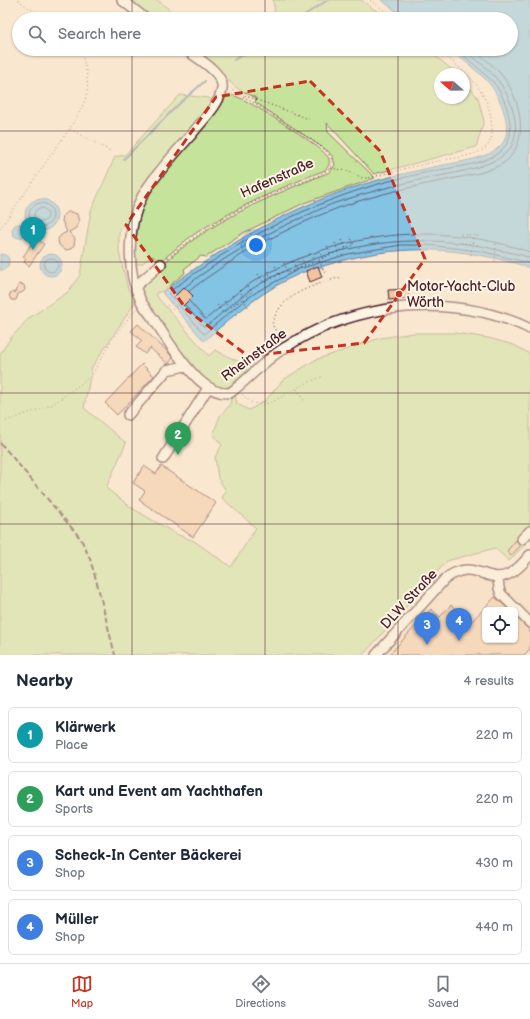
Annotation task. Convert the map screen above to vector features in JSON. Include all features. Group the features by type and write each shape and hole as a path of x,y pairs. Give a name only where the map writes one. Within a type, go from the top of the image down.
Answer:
{"lane":[{"path":"122,0 137,12"},
{"path":"194,56 220,77 223,87"},
{"name":"Rheinstraße","path":"223,87 222,94 218,100 200,124 153,179 145,192 138,205 133,220 130,244 132,270 141,301 185,366 208,388 218,393 230,393 285,347 312,332 369,312 420,306 473,310 513,321 530,329"},
{"path":"136,286 161,264"},
{"path":"128,415 168,370 185,366"},
{"path":"163,459 208,388"},
{"path":"522,539 530,531"},
{"path":"530,556 514,571 498,577 498,588 501,594 530,623"},
{"name":"DLW Straße","path":"376,655 450,575 467,569 498,577"}],"path":[{"path":"18,0 35,12"},
{"path":"370,0 386,12"},
{"path":"0,229 69,128 87,94 87,80 82,56"},
{"path":"331,168 347,171 364,178 369,178 484,150 492,137 492,126 490,111 483,92 468,74 446,56"},
{"name":"Hafenstraße","path":"161,264 182,246 219,221 280,190 331,168 331,158 326,151 301,133 238,93 223,87"},
{"path":"238,93 309,119"},
{"path":"69,128 112,152"},
{"path":"248,230 254,239"},
{"path":"462,234 480,236"},
{"path":"241,247 260,235"},
{"path":"471,255 473,235"},
{"path":"284,263 288,273 354,245 350,236"},
{"path":"342,240 346,248"},
{"path":"335,243 338,252"},
{"path":"460,243 480,245"},
{"path":"495,261 496,244"},
{"path":"327,246 330,255"},
{"path":"319,250 322,258"},
{"path":"310,254 314,262"},
{"path":"301,257 305,266"},
{"path":"318,260 325,273"},
{"path":"293,261 296,269"},
{"path":"275,266 279,274"},
{"path":"258,274 264,283 287,270"},
{"path":"267,271 272,278"},
{"path":"285,347 272,324 277,312 291,297 314,285 342,277"},
{"path":"217,305 223,313 245,298 252,292 246,284"},
{"path":"239,290 245,298"},
{"path":"232,295 237,303"},
{"path":"167,306 175,298"},
{"path":"243,299 248,307"},
{"path":"224,300 230,308"},
{"path":"6,421 52,405 91,376 113,338 141,301"},
{"path":"172,310 180,303"},
{"path":"237,388 248,401 256,404 269,404 296,388 323,376"},
{"path":"296,388 305,402"}],"highlighted area":[{"path":"310,81 380,151 425,259 364,343 248,356 187,310 126,225 216,97"}],"shaded area":[{"path":"530,561 530,655 380,655 443,588 459,576 474,575 494,582 504,582 515,578"}],"green space":[{"path":"123,0 157,0 173,12 139,12"},
{"path":"273,0 361,0 378,12 275,12"},
{"path":"198,56 435,56 450,68 434,68 434,104 470,104 470,88 478,98 484,121 476,147 374,174 327,123 328,132 375,178 304,203 243,233 206,257 201,256 184,269 185,273 163,291 156,293 158,298 209,356 215,350 241,363 248,371 228,387 220,388 211,384 189,364 167,334 143,298 142,285 144,281 180,249 202,233 255,204 330,172 335,165 333,157 328,151 255,102 256,98 237,88"},
{"path":"229,94 253,105 305,138 325,154 329,159 329,164 325,170 259,198 211,224 192,236 160,262 152,256 141,264 134,264 134,227 124,223 119,233 119,252 128,289 136,301 92,367 84,408 126,443 106,488 132,508 176,534 194,541 231,567 256,528 222,498 226,491 218,478 215,457 222,445 213,434 220,416 229,406 232,397 235,395 237,404 249,410 265,401 283,380 315,360 380,338 414,333 455,333 488,338 514,345 530,354 530,539 509,561 495,548 447,561 363,655 0,655 0,354 10,339 29,318 68,292 80,275 91,211 115,157 125,155 180,95 209,98 219,104 226,95"}],"water":[{"path":"381,0 530,0 530,268 476,254 433,250 412,250 369,254 301,273 287,279 238,312 204,341 163,294 163,292 216,254 272,222 332,195 394,176 484,156 499,147 504,141 507,128 506,121 502,106 495,92 484,77 459,56 518,56 518,12 397,12"},
{"path":"38,199 44,199 54,206 57,215 56,221 50,228 44,231 38,231 28,224 25,218 25,212 32,202"},
{"path":"19,224 24,226 26,231 24,236 19,238 14,236 12,231 14,226"},
{"path":"0,254 6,255 9,259 8,267 3,270 0,270"},
{"path":"51,254 55,255 61,261 61,269 55,275 51,276 47,275 41,269 40,265 41,261 47,255"}],"building":[{"path":"68,212 77,214 79,222 76,228 69,232 75,239 74,245 71,249 65,250 59,245 58,239 61,235 67,232 62,221 63,216"},
{"path":"35,238 44,244 29,266 24,262 26,259 23,257"},
{"path":"318,266 322,277 310,282 306,271"},
{"path":"19,284 24,285 25,290 18,294 16,300 11,300 9,295 15,292"},
{"path":"184,287 193,296 183,306 174,297"},
{"name":"Motor-Yacht-Club Wörth","path":"408,289 409,298 389,300 388,290"},
{"path":"138,324 173,358 168,364 150,348 145,354 136,347 142,341 131,331"},
{"path":"142,364 154,376 117,415 105,403"},
{"path":"144,466 156,474 161,466 216,503 193,537 139,500 145,491 133,483"},
{"path":"516,540 521,545 511,556 507,551"},
{"path":"495,597 506,607 485,607"},
{"path":"451,605 470,623 482,611 482,643 518,643 518,619 530,629 530,649 524,655 389,655 431,609 440,617"}],"waterway":[{"path":"309,12 328,0"},
{"path":"234,60 241,56"},
{"path":"124,159 179,104 205,81"}],"railway":[{"path":"0,443 81,539 90,559 115,655"}],"place":[{"name":"Klärwerk","path":"33,250"},
{"name":"Motor-Yacht-Club Wörth","path":"399,294"},
{"name":"Kart und Event am Yachthafen","path":"178,455"},
{"name":"Müller","path":"459,641"},
{"name":"Scheck-In Center Bäckerei","path":"427,645"}]}
